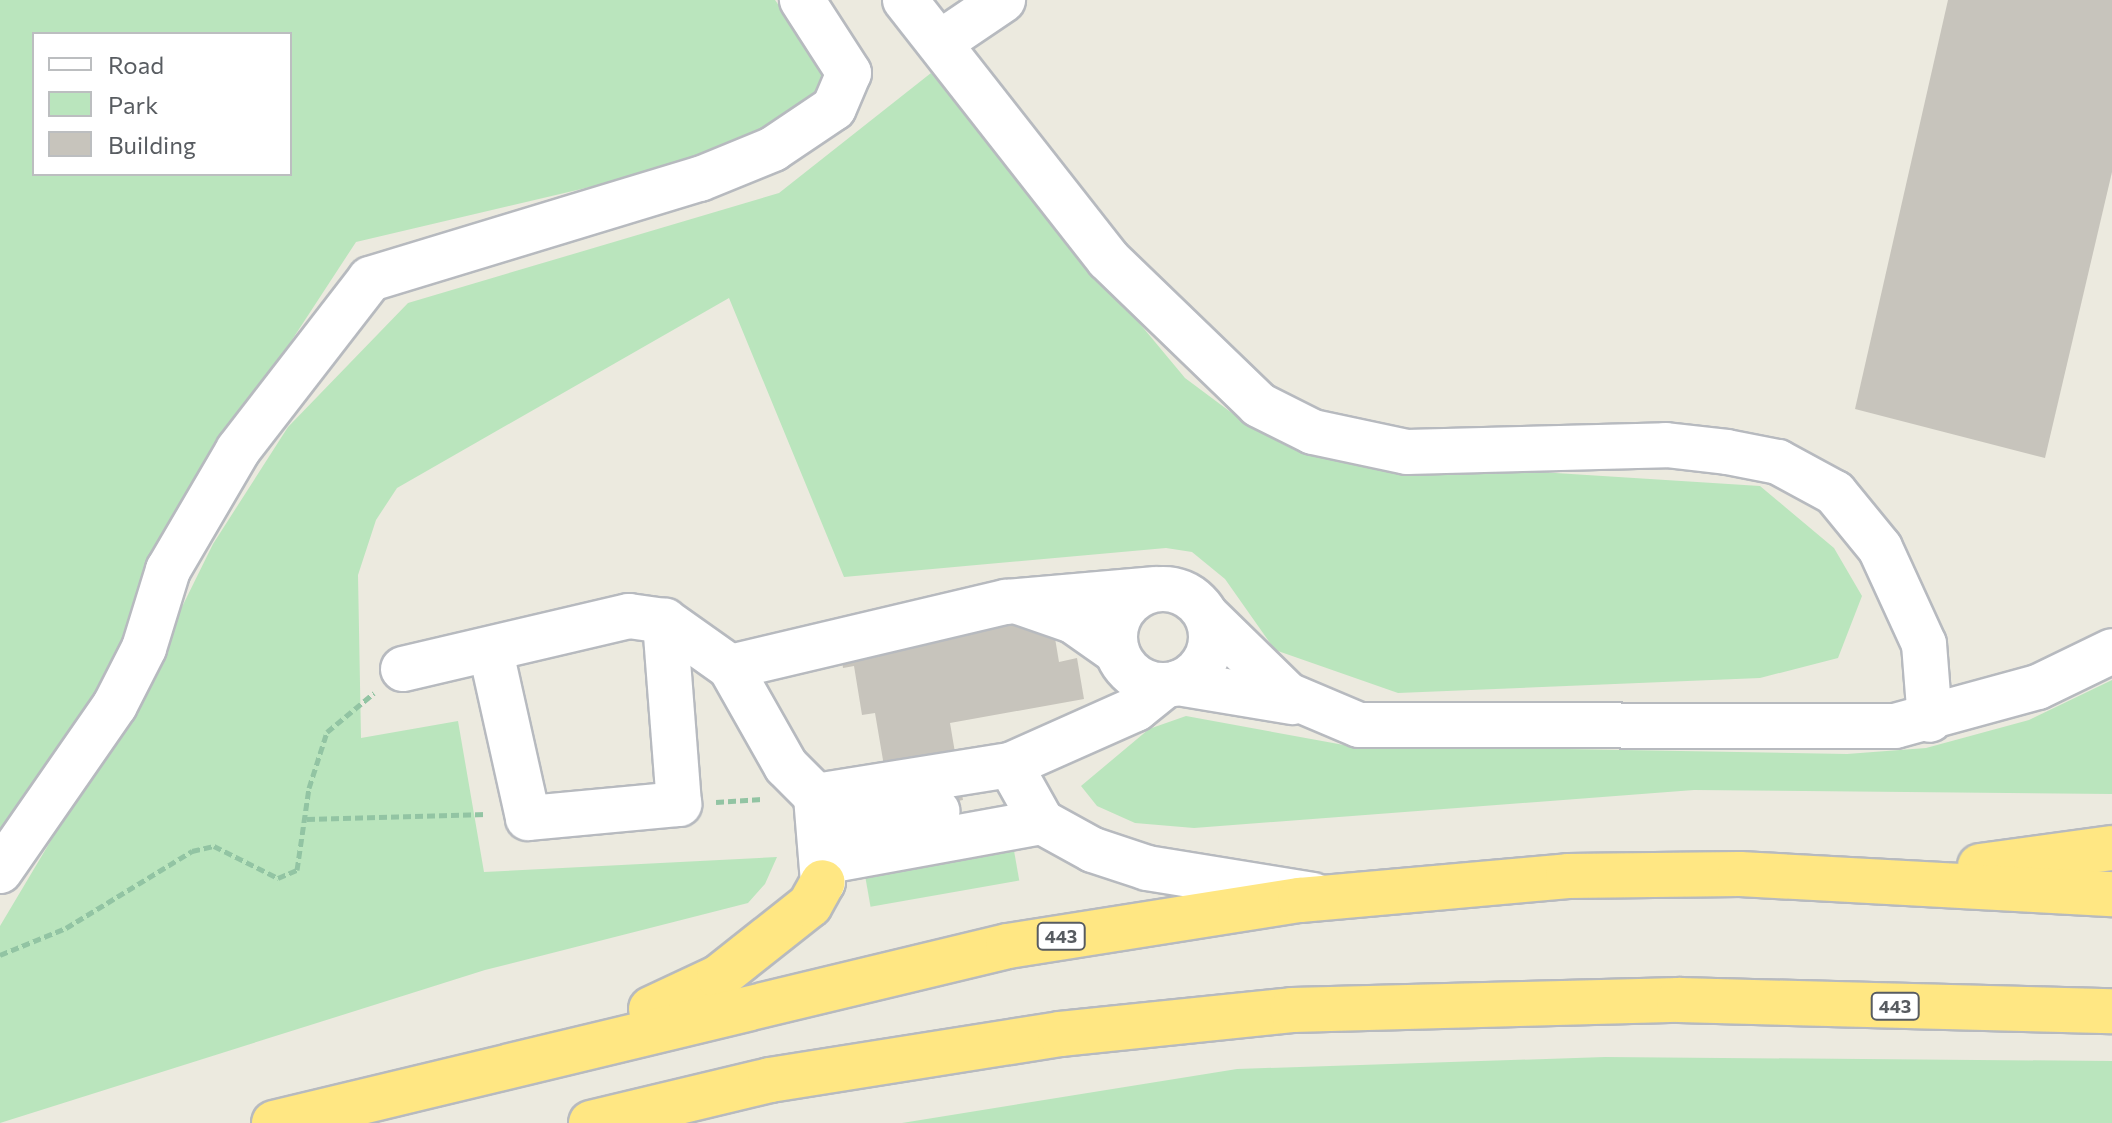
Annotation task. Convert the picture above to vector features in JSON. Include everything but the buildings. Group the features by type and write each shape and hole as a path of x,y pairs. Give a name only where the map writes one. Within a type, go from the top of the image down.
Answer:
{"highway":[{"path":"565,1050 719,977 810,905 820,843"},
{"path":"1865,879 2112,848"},
{"name":"443","path":"274,1123 565,1050 1008,946 1328,897 1568,876 1865,879 2112,894"},
{"name":"443","path":"591,1123 786,1078 1060,1034 1292,1010 1679,1000 2112,1011"}],"street":[{"path":"0,871 115,705 144,648 168,570 224,472 370,279 700,179 773,149 834,108 849,73 802,0"},
{"path":"905,0 1004,118 1108,259 1259,405 1313,432 1407,452 1666,445 1727,452 1778,462 1835,493 1880,548 1924,644 1930,720"},
{"path":"941,42 1003,0"},
{"path":"730,667 1006,602 1154,589 1185,593 1246,660 1310,707"},
{"path":"820,843 1025,795 1112,691 1122,613 1154,589"},
{"path":"1006,602 1034,603 1073,621 1119,655 1137,678 1310,707 1359,725 1895,726 1930,720 2075,674 2112,651"},
{"path":"403,669 491,652 629,616 665,621 730,667 786,766 820,843"},
{"path":"1073,740 1171,684 1207,656 1207,616"},
{"path":"491,652 528,818 679,804 665,621"},
{"path":"820,843 1025,795 1147,868 1328,897"}],"path":[{"path":"0,955 66,928 192,851 214,846 278,878 297,870 327,732 403,669"},
{"path":"679,804 820,843"},
{"path":"307,819 452,811 528,818"}],"green space":[{"path":"0,0 775,0 823,67 819,91 722,156 356,242 167,531 142,609 16,832 0,845"},
{"path":"931,73 1185,378 1248,425 1353,460 1760,486 1834,548 1862,596 1838,658 1760,678 1398,693 1275,650 1225,579 1192,552 1166,548 844,577 729,298 397,488 376,520 358,575 361,738 458,721 484,872 777,857 765,884 748,903 485,970 0,1123 0,926 143,686 213,544 288,427 408,303 779,193"},
{"path":"2112,680 2112,794 1694,790 1194,828 1135,823 1097,806 1081,786 1149,729 1186,716 1344,745 1847,754 1926,748 2029,720"},
{"path":"1013,845 1019,880 871,907 864,871"},
{"path":"1605,1057 2112,1061 2112,1123 902,1123 1237,1069"}]}
